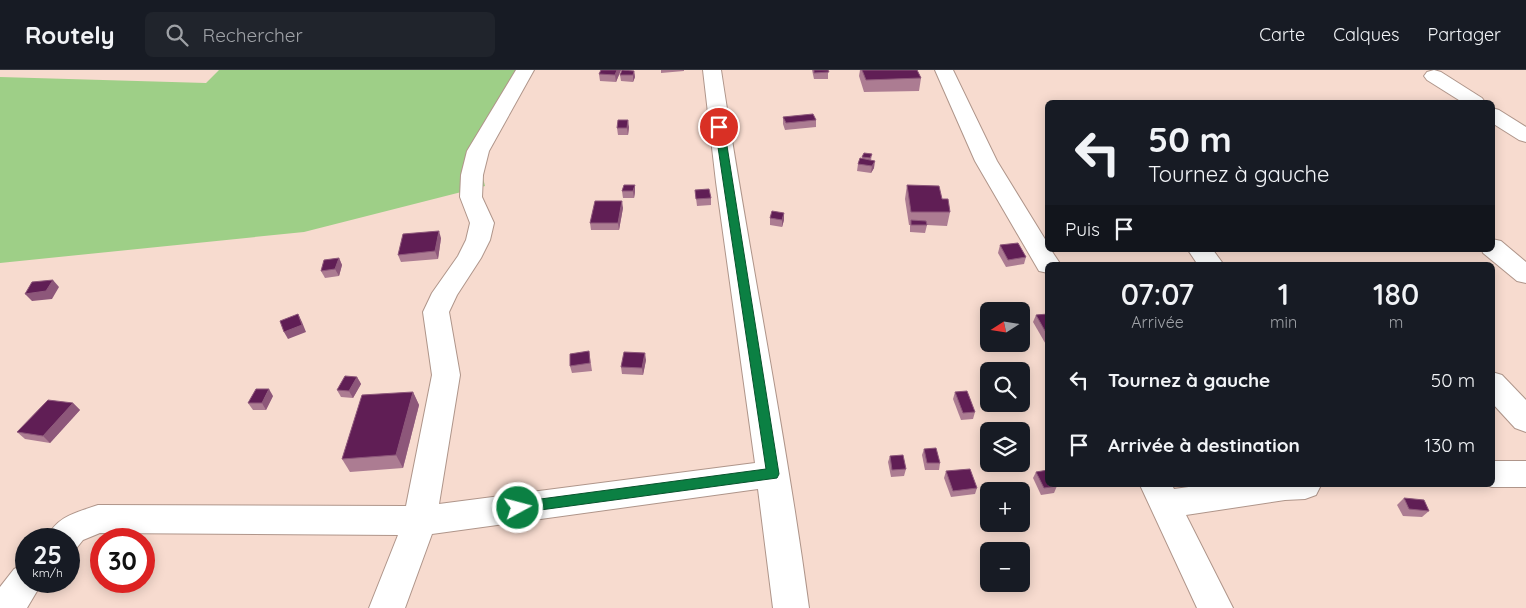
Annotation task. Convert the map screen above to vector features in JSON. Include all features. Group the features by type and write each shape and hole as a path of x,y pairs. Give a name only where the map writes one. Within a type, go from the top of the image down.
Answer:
{"street":[{"path":"387,608 420,520 446,375 436,312 445,293 469,258 478,240 482,223 471,197 472,175 478,151 525,70"},
{"path":"712,70 727,182 773,474 791,608"},
{"path":"944,70 986,162 1046,262"},
{"path":"1434,76 1472,100"},
{"path":"1495,116 1526,136"},
{"path":"1495,249 1526,275"},
{"path":"1495,386 1526,420"},
{"path":"76,528 98,519 420,520 773,474"},
{"path":"1495,474 1526,474"},
{"path":"1215,608 1160,495 1272,487"},
{"path":"6,608 17,593"}],"green space":[{"path":"219,70 532,70 479,162 485,186 304,232 0,263 0,77 206,83"}],"building":[{"path":"601,70 617,70 615,75 599,74"},
{"path":"622,70 634,71 633,75 620,75"},
{"path":"814,70 828,70 829,72 814,73"},
{"path":"862,70 917,70 921,78 866,80"},
{"path":"813,114 816,120 786,123 783,117"},
{"path":"618,120 628,120 627,128 617,128"},
{"path":"864,153 872,154 870,158 862,157"},
{"path":"860,158 875,161 872,166 858,164"},
{"path":"624,185 635,185 633,191 622,191"},
{"path":"907,185 939,186 942,199 948,199 950,212 911,212"},
{"path":"709,189 711,198 696,199 695,190"},
{"path":"595,201 622,201 618,223 590,223"},
{"path":"772,211 784,213 782,220 770,218"},
{"path":"911,220 926,221 927,225 911,225"},
{"path":"439,231 435,251 398,255 403,234"},
{"path":"1018,243 1026,257 1008,260 1000,245"},
{"path":"339,258 335,269 321,271 324,260"},
{"path":"53,280 46,291 25,294 32,282"},
{"path":"298,314 302,325 284,332 280,321"},
{"path":"1045,314 1045,331 1036,315"},
{"path":"589,351 590,363 570,366 570,354"},
{"path":"624,352 645,353 642,368 621,367"},
{"path":"345,376 357,377 349,391 337,390"},
{"path":"256,389 269,389 262,403 248,403"},
{"path":"967,391 975,412 963,413 955,392"},
{"path":"413,392 396,455 342,459 362,395"},
{"path":"48,400 73,403 43,436 17,432"},
{"path":"936,448 940,463 927,463 924,449"},
{"path":"903,455 906,469 892,470 890,456"},
{"path":"970,469 977,488 953,491 946,471"},
{"path":"1045,470 1045,487 1050,487 1044,488 1036,472"},
{"path":"1404,498 1424,500 1429,511 1409,509"}],"route":[{"path":"518,508 773,474 719,127"}]}
